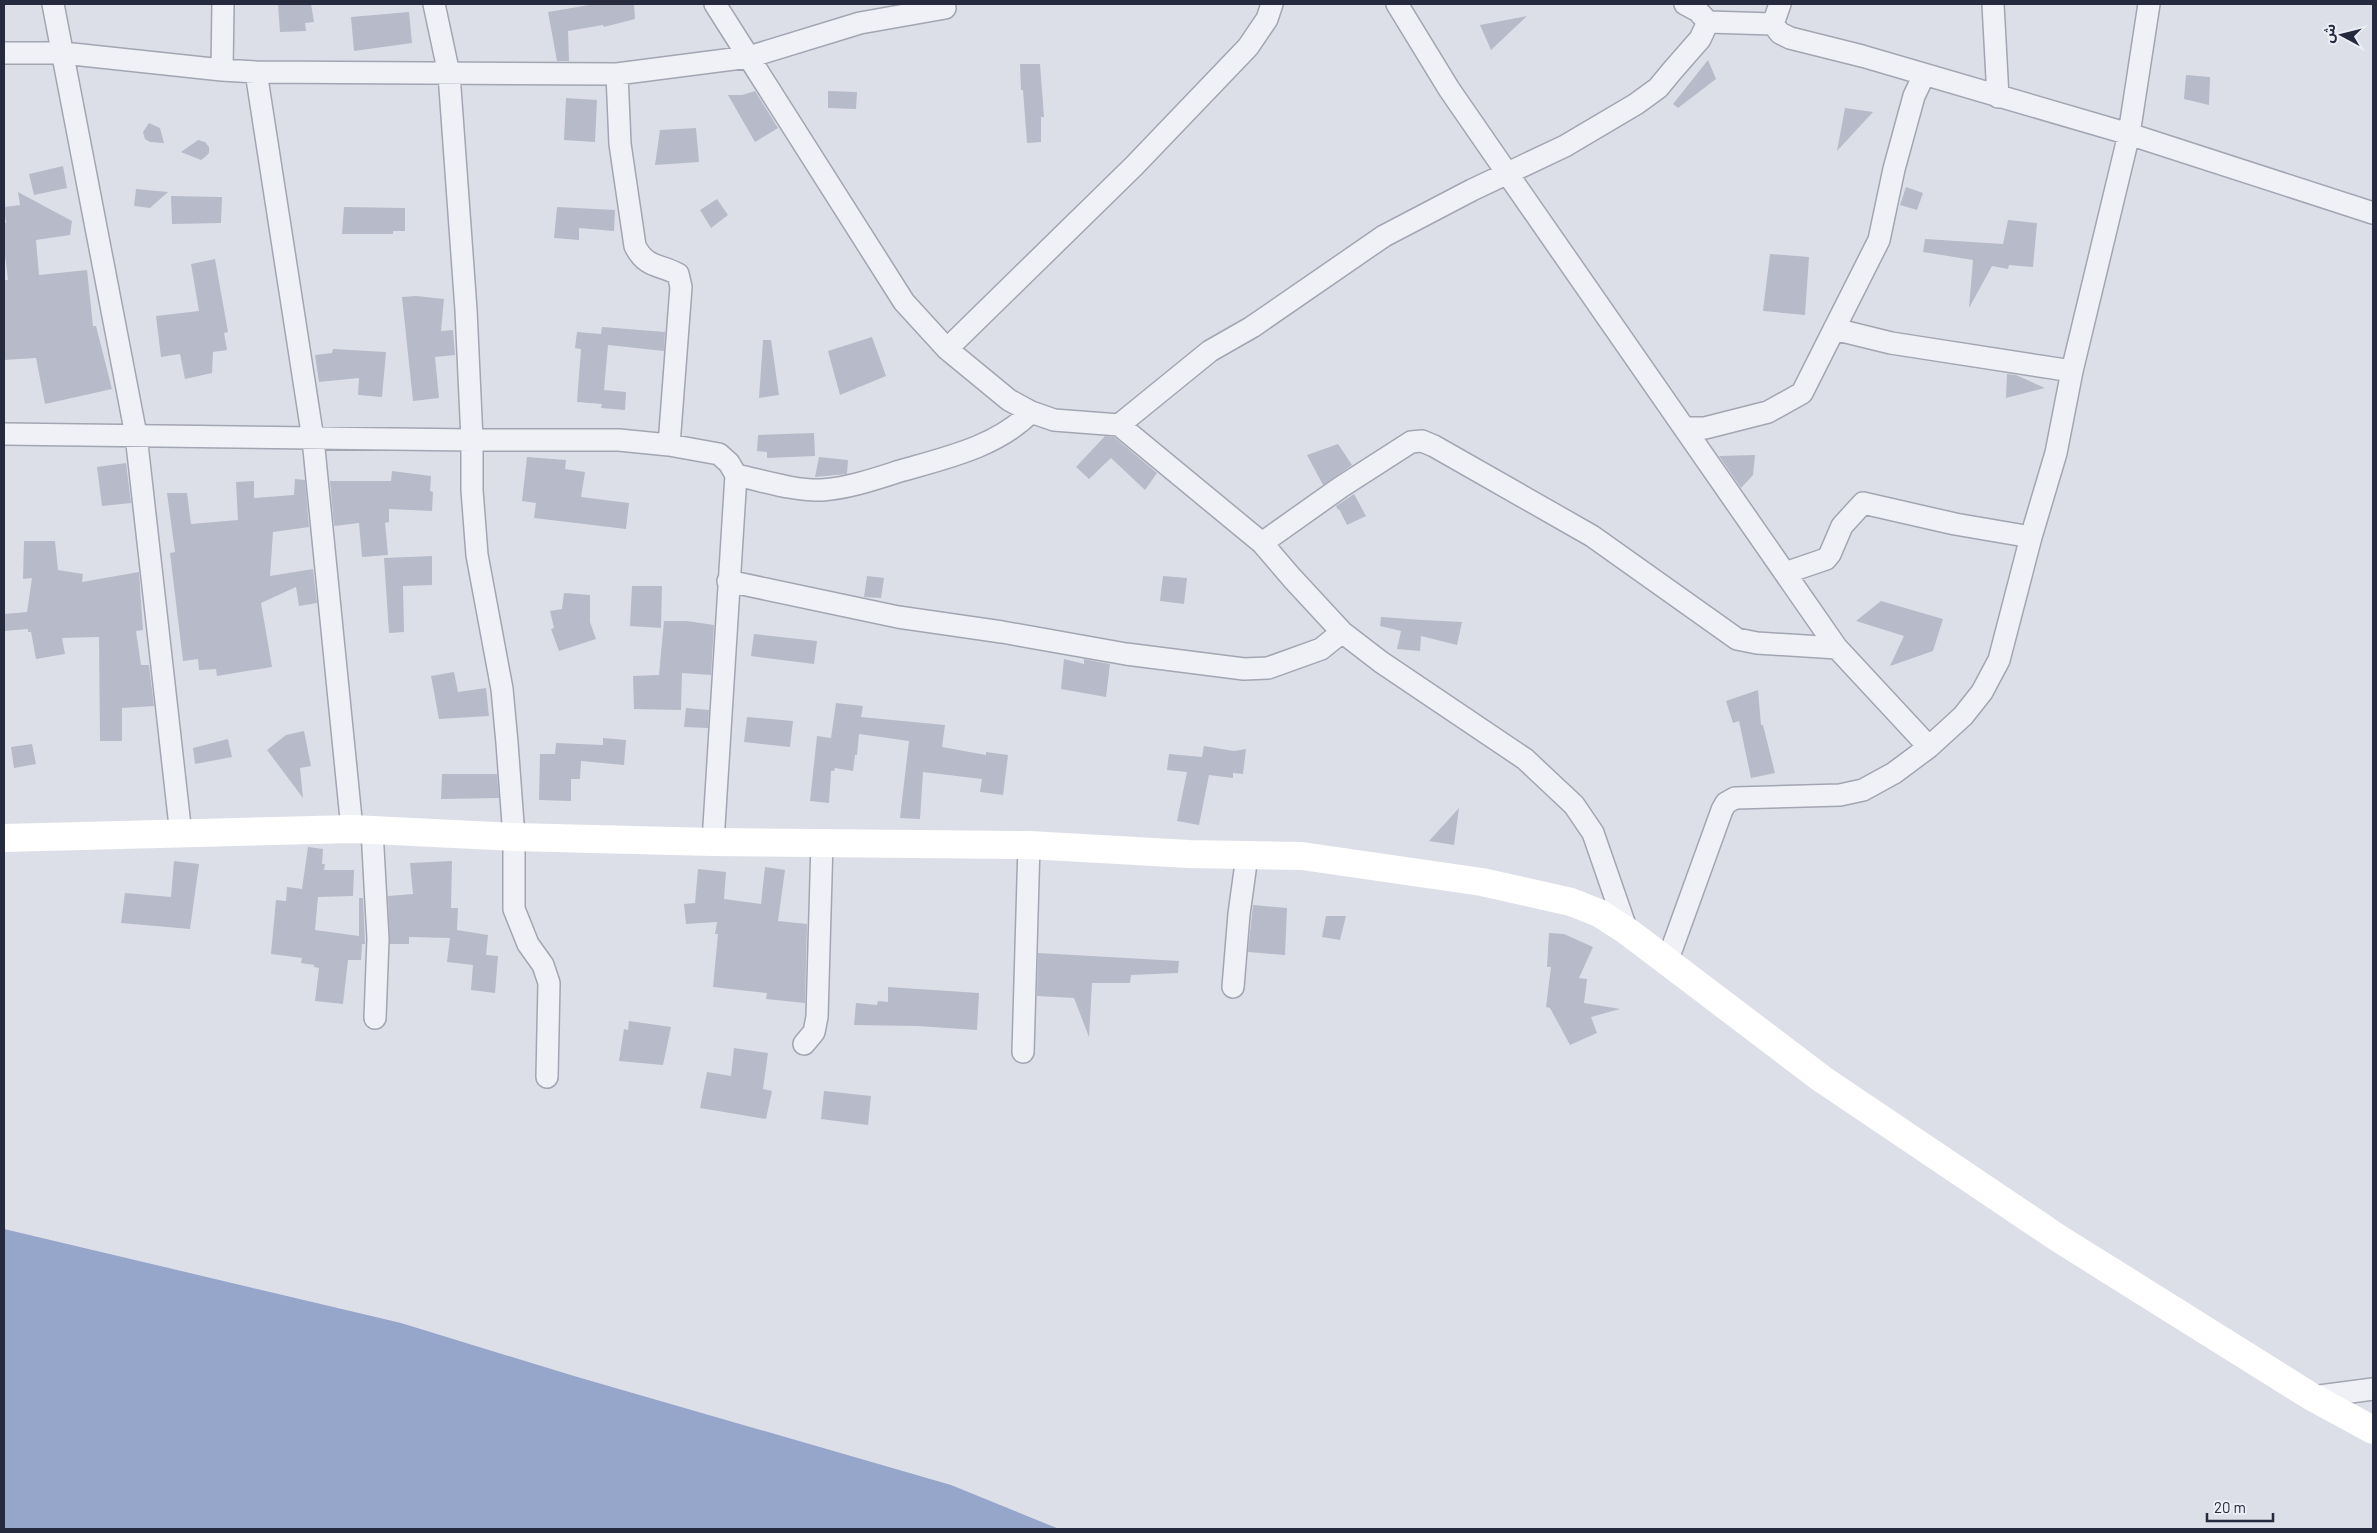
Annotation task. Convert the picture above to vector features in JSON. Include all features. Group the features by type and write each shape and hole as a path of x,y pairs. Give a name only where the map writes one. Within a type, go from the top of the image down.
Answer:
{"main road":[{"path":"4,838 362,830 514,837 713,842 1030,845 1247,856 1302,856 1482,882 1571,902 1599,913 1628,931 1822,1079 2058,1238 2312,1397 2373,1430"}],"street":[{"path":"53,4 136,435 180,835"},
{"path":"222,4 222,70"},
{"path":"434,4 449,74 466,310 472,440 472,490 477,555 502,690 514,837 514,909 528,944 543,965 549,982 548,1077"},
{"path":"715,4 904,302 947,349 1009,400 1031,412 1054,420 1118,425 1262,543 1342,632 1381,662 1526,758 1574,805 1593,833 1628,931"},
{"path":"947,349 1134,166 1248,47 1267,19 1272,4"},
{"path":"1397,4 1449,88 1507,173 1837,648 1929,747"},
{"path":"1685,4 1698,11 1708,22 1773,24"},
{"path":"1773,24 1780,4"},
{"path":"1993,4 1998,97"},
{"path":"1668,962 1722,810 1726,804 1735,798 1840,795 1863,790 1894,773 1929,747 1963,716 1982,692 1999,660 2031,537 2056,453 2072,371 2129,134 2149,4"},
{"path":"4,53 63,53 256,72 617,74 749,57 860,23 945,8"},
{"path":"1118,425 1210,352 1252,327 1384,236 1507,173 1565,146 1636,104 1658,88 1700,39 1708,22"},
{"path":"1773,24 1780,33 1790,38 1862,56 2129,134 2373,212"},
{"path":"256,72 313,439 362,830 378,939 375,1018"},
{"path":"617,74 620,144 635,246 641,258 654,266 678,274 681,287 669,444"},
{"path":"1684,428 1705,428 1768,412 1802,393 1878,240 1894,169 1914,96 1924,75"},
{"path":"1834,329 1891,342 2072,371"},
{"path":"736,475 796,488 821,490 849,487 961,454 1005,433 1031,412"},
{"path":"4,434 313,439 619,440 669,444 719,454 729,463 736,475 713,842"},
{"path":"1262,543 1341,487 1411,442 1422,442 1434,446 1592,536 1737,639 1757,644 1837,648"},
{"path":"1785,574 1826,559 1842,526 1863,503 1946,522 2031,537"},
{"path":"728,581 898,617 1002,632 1126,654 1244,669 1268,668 1321,650 1342,632"},
{"path":"804,1044 814,1032 817,1017 822,842"},
{"path":"1023,1052 1030,845"},
{"path":"1232,987 1247,856"},
{"path":"2312,1397 2373,1389"}],"water":[{"path":"4,1229 401,1323 574,1376 951,1485 1059,1529 4,1529"}],"building":[{"path":"278,4 311,4 314,22 305,23 306,31 280,32"},
{"path":"595,4 634,4 635,19 604,27 603,25 568,31 569,61 557,61 548,12"},
{"path":"409,12 412,43 354,51 351,17"},
{"path":"1527,16 1491,50 1480,25"},
{"path":"1708,60 1716,79 1678,108 1673,104"},
{"path":"1020,64 1040,64 1044,117 1041,117 1041,142 1027,143"},
{"path":"2186,75 2210,77 2209,105 2184,99"},
{"path":"755,91 778,128 755,142 728,95 742,95"},
{"path":"828,91 857,92 856,109 828,108"},
{"path":"566,98 597,100 595,142 564,140"},
{"path":"1845,108 1873,112 1837,151"},
{"path":"149,123 160,128 164,143 150,142 145,139 143,132"},
{"path":"696,128 699,162 655,165 660,130"},
{"path":"198,140 205,142 209,147 209,153 201,160 181,152"},
{"path":"63,166 67,188 34,195 29,174"},
{"path":"1906,187 1923,193 1917,210 1900,205"},
{"path":"136,189 168,192 150,208 134,206"},
{"path":"18,192 72,221 70,235 36,240 39,275 87,270 93,326 96,326 112,389 45,404 36,358 4,360 4,280 8,280 4,246 4,223 6,223 4,207 20,205"},
{"path":"171,196 222,197 221,223 172,224"},
{"path":"717,199 728,215 711,228 700,210"},
{"path":"344,207 405,208 405,231 393,231 393,234 342,234"},
{"path":"557,207 615,210 614,231 579,228 579,240 554,238"},
{"path":"2008,220 2037,223 2033,267 2009,265 2008,269 1992,266 1969,308 1973,260 1923,252 1925,239 2003,244"},
{"path":"1770,254 1809,257 1805,315 1763,311"},
{"path":"215,259 228,332 224,333 227,350 213,352 212,373 185,379 180,354 161,357 156,316 199,311 191,264"},
{"path":"416,296 444,299 441,331 453,330 455,355 435,357 439,398 413,401 402,297"},
{"path":"602,327 665,332 664,351 608,345 604,390 626,392 625,410 601,408 602,404 577,402 581,349 575,348 577,332 601,334"},
{"path":"872,337 886,376 840,395 828,351"},
{"path":"763,340 771,340 779,395 759,398"},
{"path":"333,349 386,352 382,397 358,395 359,378 319,382 315,355 332,353"},
{"path":"2007,374 2016,375 2045,388 2006,398"},
{"path":"814,433 815,456 767,458 767,452 757,451 758,435"},
{"path":"1105,436 1114,437 1157,473 1145,490 1111,458 1089,479 1076,467"},
{"path":"1338,444 1352,465 1323,485 1307,455"},
{"path":"1755,455 1753,475 1741,488 1719,456"},
{"path":"527,457 566,460 565,469 585,472 581,497 629,503 626,529 534,518 536,503 522,501"},
{"path":"819,457 848,460 847,474 815,477"},
{"path":"126,463 131,503 102,506 97,467"},
{"path":"392,471 431,476 430,491 433,492 432,511 389,509 389,522 385,523 388,555 362,557 359,523 334,526 330,481 391,481"},
{"path":"295,479 305,480 309,527 273,532 270,576 313,569 317,603 299,606 296,587 261,603 272,667 217,676 216,669 199,670 198,659 183,661 170,553 175,552 167,493 187,493 191,524 238,520 236,482 254,481 254,498 294,495"},
{"path":"1354,494 1366,516 1347,525 1336,506"},
{"path":"24,541 55,541 58,570 83,574 82,582 139,572 143,630 136,631 141,665 149,665 154,706 122,708 122,741 100,741 99,637 62,638 65,654 36,659 31,632 28,632 28,629 4,631 4,614 27,612 32,578 23,579"},
{"path":"432,556 432,585 403,586 404,632 389,633 384,558"},
{"path":"867,576 884,578 881,598 864,597"},
{"path":"1163,576 1187,578 1184,604 1160,601"},
{"path":"632,586 662,586 661,628 630,626"},
{"path":"564,593 590,595 590,622 596,639 559,651 551,629 554,628 550,611 562,609"},
{"path":"1881,601 1943,619 1933,651 1890,666 1904,636 1856,621"},
{"path":"1381,617 1462,622 1457,645 1421,636 1420,651 1397,649 1401,631 1380,626"},
{"path":"664,621 687,621 714,625 711,675 682,673 681,710 634,709 633,676 659,675"},
{"path":"754,634 817,641 814,664 751,656"},
{"path":"1064,659 1084,664 1084,659 1110,664 1106,697 1061,689"},
{"path":"454,672 458,692 486,688 489,716 439,719 431,676"},
{"path":"1758,690 1761,725 1763,725 1775,773 1751,778 1739,721 1733,723 1726,701"},
{"path":"836,703 863,706 861,717 945,725 942,747 986,755 986,752 1008,755 1003,795 980,792 982,779 923,772 920,819 900,818 909,741 859,734 853,771 835,768 834,771 831,771 829,803 810,801 817,736 831,738"},
{"path":"686,708 709,710 708,728 684,727"},
{"path":"747,717 793,721 790,747 744,742"},
{"path":"304,731 311,766 300,768 303,798 267,750 286,735"},
{"path":"603,738 626,740 624,765 581,761 580,779 571,779 571,801 539,800 540,754 555,754 556,743 603,745"},
{"path":"228,739 232,757 195,764 193,748"},
{"path":"32,744 36,764 14,768 11,747"},
{"path":"1204,746 1234,751 1246,749 1243,774 1233,773 1233,778 1209,775 1199,825 1177,821 1187,772 1167,770 1169,754 1202,757"},
{"path":"442,774 497,774 499,798 441,799"},
{"path":"1459,808 1454,845 1429,841"},
{"path":"308,847 323,849 322,864 325,864 324,870 354,870 353,896 318,897 315,930 359,936 359,898 363,898 365,944 362,944 361,960 348,960 343,1004 315,1001 319,968 314,967 314,965 301,963 302,958 271,954 276,900 286,901 287,887 302,889"},
{"path":"174,861 199,864 190,929 121,923 125,893 171,897"},
{"path":"452,861 451,908 458,908 457,930 488,935 486,955 498,956 495,993 471,990 473,965 447,962 450,938 409,937 409,944 390,944 388,896 413,894 410,863"},
{"path":"765,867 785,870 778,921 807,924 805,1003 766,999 767,993 713,987 718,934 715,934 717,922 686,924 684,904 695,903 698,869 726,872 724,899 761,904"},
{"path":"1253,905 1287,908 1285,955 1248,952"},
{"path":"1326,916 1346,916 1340,940 1322,937"},
{"path":"1549,933 1564,934 1593,947 1579,978 1587,979 1584,1003 1620,1009 1591,1017 1597,1033 1570,1045 1550,1008 1546,1007 1551,967 1547,967"},
{"path":"1038,953 1179,961 1178,973 1131,975 1130,983 1092,983 1089,1037 1074,998 1037,996"},
{"path":"888,987 979,993 977,1030 917,1026 854,1025 856,1003 877,1005 878,1001 888,1002"},
{"path":"629,1021 671,1027 663,1065 619,1061 624,1029 628,1030"},
{"path":"734,1048 768,1053 763,1089 772,1091 766,1119 700,1108 707,1072 731,1076"},
{"path":"824,1091 871,1096 868,1125 821,1119"}]}
